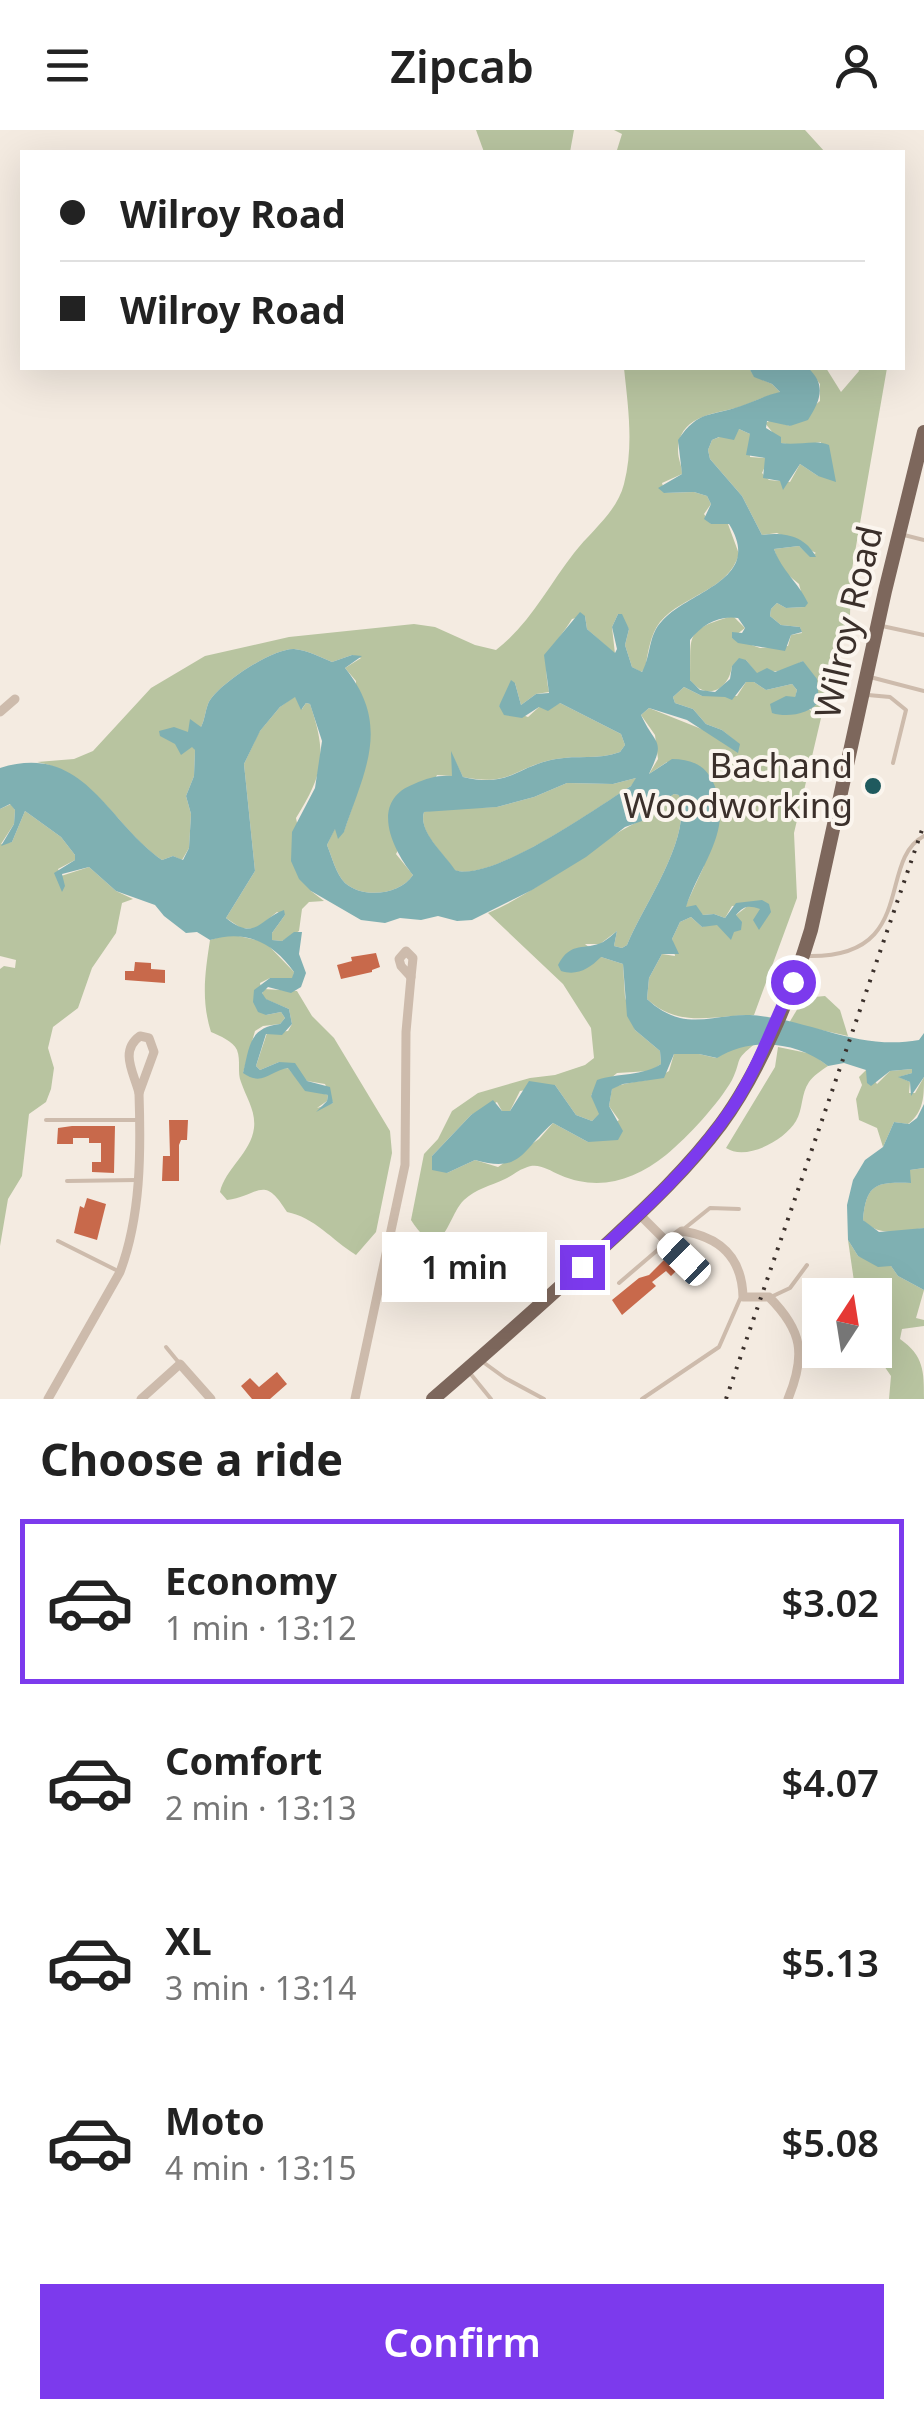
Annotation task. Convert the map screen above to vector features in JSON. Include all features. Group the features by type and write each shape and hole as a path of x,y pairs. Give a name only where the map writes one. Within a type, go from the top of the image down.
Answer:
{"main road":[{"name":"Wilroy Road","path":"432,1399 639,1214 719,1126 760,1055 803,956 924,432"}],"street":[{"path":"0,712 15,699"},
{"path":"355,1399 405,1165 410,977"},
{"path":"48,1399 120,1272 134,1230 139,1093 154,1052 146,1036 137,1038 129,1050 139,1093"},
{"path":"639,1214 666,1242 682,1230 711,1238 731,1254 741,1275 743,1297 769,1297 788,1318 800,1343 798,1367 788,1399"},
{"path":"141,1399 180,1364 211,1399"}],"lane":[{"path":"899,533 924,540"},
{"path":"878,624 924,635"},
{"path":"866,676 924,690"},
{"path":"863,694 890,697 906,710 894,763"},
{"path":"803,956 840,954 870,938 886,917 910,846 924,836"},
{"path":"46,1120 138,1120"},
{"path":"68,1181 137,1180"},
{"path":"682,1230 710,1208 739,1210"},
{"path":"58,1241 120,1272"},
{"path":"619,1283 666,1242 684,1259"},
{"path":"769,1297 790,1288 807,1265"},
{"path":"642,1399 719,1348 743,1297"},
{"path":"166,1347 180,1364"},
{"path":"479,1359 544,1399"},
{"path":"466,1370 492,1399"}],"green space":[{"path":"476,130 574,130 570,150 483,150"},
{"path":"614,130 805,130 823,150 617,150 622,134"},
{"path":"624,370 750,370 781,393 707,415 690,424 678,451 682,474 662,483 665,493 694,492 707,496 711,504 704,514 711,524 728,524 739,554 715,585 660,622 641,672 632,667 625,645 629,629 618,614 612,627 615,654 587,629 585,616 572,619 548,660 549,692 536,694 521,705 515,683 499,706 528,717 539,707 560,703 621,734 625,745 620,752 542,762 492,780 463,777 452,755 452,776 437,775 396,854 413,875 399,887 371,893 353,888 337,870 327,845 335,828 344,831 353,805 356,681 345,668 361,658 352,655 332,662 304,651 285,650 246,669 213,696 201,727 189,732 195,750 194,776 186,796 191,814 189,848 182,860 173,856 162,860 91,790 57,768 37,762 74,759 93,751 151,688 205,656 289,637 414,624 435,627 496,650 529,617 621,494 627,469"},
{"path":"810,370 827,370 841,392 859,370 887,370 851,575 850,616 837,650 794,833 797,898 754,1015 684,1017 647,999 649,978 662,954 675,956 672,939 680,922 691,917 702,927 736,915 749,905 732,906 725,918 685,907 704,866 667,762 649,774 658,759 655,735 641,715 649,708 739,744 722,730 706,724 693,709 675,703 673,697 684,687 702,696 737,696 746,682 766,690 792,684 797,690 795,698 811,711 803,661 785,670 757,674 746,660 732,666 727,681 710,691 690,680 690,653 698,631 733,616 745,628 732,638 760,648 788,646 791,635 802,633 800,627 781,625 770,616 771,609 777,603 786,608 805,607 799,584 781,569 774,549 799,546 810,556 816,553 777,533 762,535 742,496 710,459 708,450 712,440 739,429 750,434 750,457 765,458 762,473 769,480 790,482 800,464 818,476 821,442 798,446 781,443 765,423 772,420 790,426 820,401 820,384"},
{"path":"295,696 302,709 310,704 319,737 317,775 296,818 311,891 324,901 309,902 302,909 299,931 282,941 271,940 285,915 277,912 256,929 241,928 226,918 255,871 244,764 259,732"},
{"path":"636,778 631,786 543,842 492,866 471,871 454,870 433,842 423,820 424,812 497,807 567,783 613,784"},
{"path":"674,794 679,795 681,812 673,851 627,945 614,946 617,931 600,944 585,944 601,957 623,964 625,997 635,1030 660,1051 661,1064 650,1071 617,1073 591,1095 600,1114 592,1121 576,1115 555,1085 520,1091 510,1111 502,1111 497,1102 471,1115 432,1156 447,1173 475,1160 498,1167 539,1139 553,1123 588,1142 619,1120 609,1106 612,1088 662,1075 669,1071 674,1054 716,1058 732,1048 756,1043 741,1057 732,1080 711,1109 654,1164 629,1177 603,1183 574,1180 530,1166 469,1196 443,1234 430,1240 411,1220 424,1154 438,1139 452,1111 478,1093 555,1075 594,1058 591,1028 563,984 488,913 642,819"},
{"path":"11,804 15,810 14,824 1,844 12,842 25,811 61,837 75,855 75,860 58,869 61,876 89,867 116,891 133,899 122,903 116,933 92,968 78,1008 53,1027 48,1048 54,1068 51,1089 46,1102 29,1114 22,1176 8,1199 0,1246 0,969 15,968 16,960 0,956 0,809"},
{"path":"230,934 265,942 294,972 293,978 270,978 260,983 262,994 264,989 297,991 312,1016 334,1038 390,1131 392,1153 376,1232 356,1255 314,1224 287,1212 266,1190 227,1200 220,1192 254,1128 240,1078 237,1050 211,1032 206,1009 210,940","holes":["262,994 289,1009 292,1024 288,1031 267,1033 256,1066 260,1070 279,1062 288,1068 243,1073 255,1031 280,1024 285,1018 281,1012 266,1015","288,1068 307,1081 325,1084 333,1103 317,1108 327,1101 328,1095 304,1087"]},
{"path":"825,996 840,1010 848,1036 789,1023 804,998"},
{"path":"778,1047 812,1054 828,1066 809,1082 798,1117 783,1135 754,1150 726,1148 775,1067"},
{"path":"912,1069 912,1073 899,1077 910,1082 909,1093 915,1093 924,1077 920,1109 908,1124 894,1122 883,1147 877,1128 859,1120 859,1077 866,1070 877,1084 890,1071"},
{"path":"924,1168 924,1228 884,1231 863,1220 867,1198 875,1187 910,1183 910,1170"},
{"path":"848,1240 858,1256 891,1266 898,1276 924,1290 916,1318 924,1320 924,1326 902,1329 900,1339 921,1365 924,1399 889,1399 891,1376 885,1368 892,1368 892,1278 854,1278"}],"water":[{"path":"750,370 810,370 814,374 820,393 808,420 790,426 767,421 766,428 781,437 781,443 829,445 836,482 800,464 783,490 780,481 763,478 765,458 746,455 750,434 739,429 734,440 719,437 712,440 708,450 710,459 742,496 762,535 794,537 816,557 810,557 799,546 774,549 808,603 805,607 786,608 777,603 770,616 781,625 800,627 802,632 791,635 785,651 738,643 732,632 742,633 745,628 738,618 717,620 690,640 690,680 700,690 715,692 730,679 732,666 739,658 757,673 767,668 775,672 803,661 817,679 819,701 798,714 772,713 770,704 786,696 795,697 797,690 792,684 766,690 754,682 746,682 732,700 702,696 684,687 673,697 675,703 693,709 706,724 740,744 738,753 687,720 649,708 641,715 658,748 649,774 672,759 690,761 709,775 718,797 720,814 714,845 686,907 696,905 703,915 725,918 736,903 762,900 769,904 771,912 759,930 753,920 760,909 741,910 736,915 742,922 741,930 734,932 731,940 717,925 702,927 691,917 680,922 672,939 679,954 662,954 649,978 647,999 680,1018 750,1015 875,1041 919,1040 924,1033 924,1077 911,1096 910,1082 898,1077 912,1073 912,1069 890,1071 871,1086 866,1070 844,1063 828,1066 788,1047 744,1047 717,1058 674,1054 664,1078 612,1089 609,1106 623,1131 618,1140 588,1142 553,1123 513,1161 503,1164 475,1160 447,1173 432,1170 432,1156 471,1115 493,1100 502,1111 510,1111 529,1081 555,1085 576,1115 592,1121 599,1114 591,1096 597,1080 647,1071 661,1064 660,1051 635,1030 627,1016 623,964 601,957 572,973 561,971 558,965 573,949 596,945 617,931 614,946 627,945 673,851 679,831 679,795 674,794 648,810 642,821 625,827 532,890 472,920 438,916 385,923 361,920 311,891 299,879 291,861 292,832 315,788 322,741 310,704 306,703 301,710 295,697 280,707 260,731 244,764 255,871 226,918 251,928 284,910 272,940 282,941 294,932 302,932 299,954 306,973 301,987 291,993 268,987 262,993 266,999 289,1009 292,1024 282,1035 266,1034 256,1066 260,1070 279,1062 295,1063 307,1081 330,1087 333,1103 316,1112 328,1095 305,1091 288,1068 256,1079 243,1073 252,1040 262,1029 280,1024 285,1018 281,1012 258,1012 253,1002 254,990 270,978 292,978 294,972 277,953 246,937 210,940 197,932 186,933 155,905 116,891 89,867 62,874 62,892 54,873 75,860 75,855 61,837 25,811 12,842 1,846 14,824 15,810 10,804 0,809 0,768 29,763 53,766 73,775 162,860 173,856 183,860 189,848 191,814 186,796 194,776 195,750 192,747 181,755 175,744 160,736 159,731 174,727 188,732 190,719 201,727 213,696 233,678 273,654 294,649 332,662 362,656 345,668 367,710 370,749 344,832 338,839 335,829 327,845 342,879 353,888 371,893 399,887 413,875 392,839 388,813 392,802 414,784 452,776 451,751 463,777 479,780 502,778 556,759 620,752 625,745 621,734 560,703 548,711 539,707 522,718 504,715 499,706 511,680 521,705 536,694 549,693 544,655 580,612 585,616 587,629 615,653 612,627 618,614 622,614 629,629 625,645 632,667 642,672 654,633 662,621 731,571 737,558 737,543 729,524 711,524 704,519 711,504 707,496 694,492 664,493 658,488 682,474 678,440 692,423 780,392 754,377","holes":["636,778 631,786 517,855 471,871 455,870 428,835 423,820 424,812 497,807 567,783 613,784"]},
{"path":"924,1104 924,1168 910,1170 911,1183 875,1187 867,1198 863,1220 879,1232 924,1228 924,1290 898,1276 891,1266 878,1267 858,1256 848,1240 847,1205 853,1180 865,1160 883,1147 894,1122 909,1124"}],"building":[{"path":"376,953 380,967 341,979 337,965 352,961 351,957"},
{"path":"135,962 151,963 151,969 165,970 165,983 125,980 125,971 134,971"},
{"path":"169,1120 188,1120 187,1140 181,1140 179,1145 179,1181 162,1181 163,1156 170,1156"},
{"path":"115,1126 114,1173 92,1172 92,1162 101,1162 101,1143 73,1138 73,1144 57,1144 58,1128"},
{"path":"87,1198 106,1204 97,1240 74,1233 80,1206 84,1208"},
{"path":"669,1255 682,1264 671,1276 666,1271 652,1282 656,1286 622,1315 612,1300 639,1278 649,1275"},
{"path":"277,1372 287,1384 270,1399 252,1399 241,1386 250,1378 259,1387"}],"railway":[{"path":"726,1399 924,824"}],"place":[{"name":"Bachand Woodworking","path":"873,786"}],"route":[{"path":"582,1267 648,1206 719,1126 760,1055 793,982"}]}
